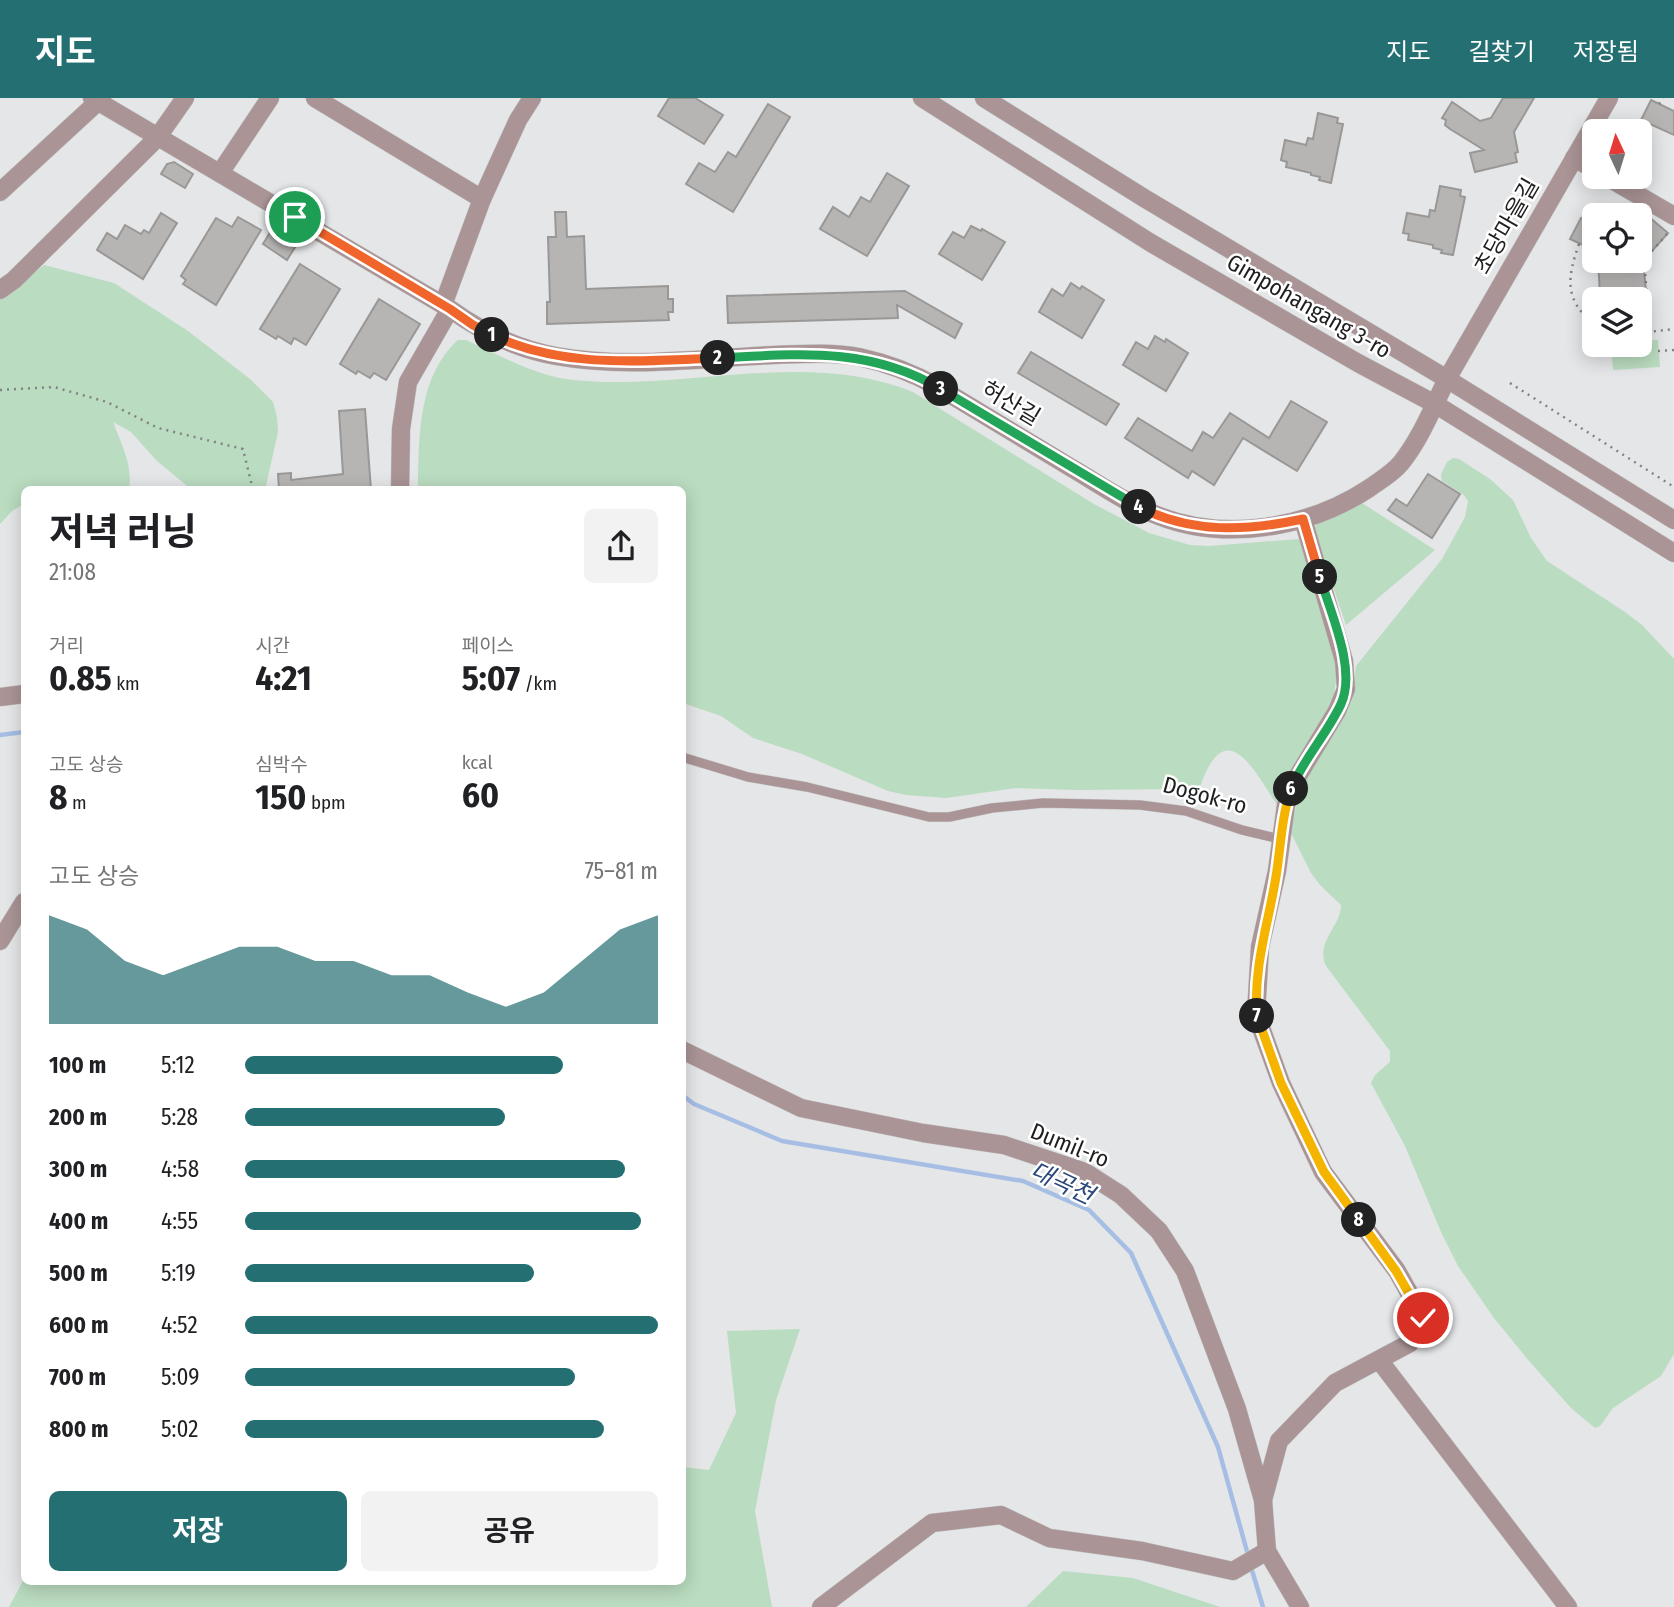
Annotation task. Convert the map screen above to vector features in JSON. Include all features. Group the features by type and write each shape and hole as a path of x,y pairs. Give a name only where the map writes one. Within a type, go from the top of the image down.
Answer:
{"street":[{"path":"0,290 14,280 157,138 185,98"},
{"path":"220,173 270,98"},
{"path":"315,98 482,200"},
{"path":"400,486 401,429 408,383 447,307 482,200 518,120 532,98"},
{"name":"Gimpohangang 3-ro","path":"922,98 1151,243 1358,363 1435,404 1674,553"},
{"name":"Gimpohangang 3-ro","path":"984,98 1674,520"},
{"name":"초당마을길","path":"1447,379 1609,98"},
{"path":"0,192 98,99"},
{"name":"허산길","path":"98,99 157,138 447,307 473,325 514,344 573,358 645,361 831,354 877,361 919,376 1126,500 1160,517 1219,529 1242,529 1303,519 1358,496 1390,473 1409,452 1447,379"},
{"path":"1574,158 1582,163"},
{"path":"1623,189 1671,224"},
{"path":"1263,1500 1279,1441 1335,1383 1410,1343 1423,1318 1396,1271 1324,1172 1281,1083 1256,1014 1260,947 1277,871 1286,805 1296,779 1342,702 1347,677 1341,646 1303,519"},
{"path":"0,697 21,694"},
{"path":"0,941 21,907"},
{"name":"Dumil-ro","path":"686,1052 801,1108 923,1133 1004,1145 1085,1172 1121,1195 1158,1231 1185,1271 1237,1409 1263,1500 1263,1553 1300,1607"},
{"path":"1379,1360 1568,1607"},
{"path":"821,1607 932,1523 1001,1515 1049,1538 1142,1551 1233,1571 1263,1553"}],"lane":[{"name":"Dogok-ro","path":"686,758 748,777 807,787 929,817 949,817 992,808 1043,803 1140,805 1186,811 1242,831 1280,839"}],"path":[{"path":"1659,104 1663,98"},
{"path":"1646,287 1644,260 1671,224"},
{"path":"1579,244 1570,270 1573,303 1582,312"},
{"path":"1652,332 1674,329"},
{"path":"1658,351 1674,350"},
{"path":"1510,383 1674,488"},
{"path":"0,390 54,387 107,402 158,428 243,449 252,486"}],"green space":[{"path":"44,265 114,283 188,331 250,379 273,402 277,417 278,432 266,486 187,486 157,461 131,432 113,422 128,463 129,486 21,486 21,506 0,524 0,297"},
{"path":"458,340 466,340 528,368 553,376 609,382 785,372 828,373 871,379 913,392 1094,504 1149,533 1190,545 1209,546 1299,539 1334,657 1337,674 1333,701 1280,809 1251,767 1241,756 1231,751 1221,753 1210,764 1200,787 1190,789 1016,788 946,798 888,791 802,754 753,738 721,716 686,704 686,486 418,486 423,410 435,372"},
{"path":"1652,340 1658,340 1660,367 1613,370 1612,357 1652,357"},
{"path":"1453,458 1490,479 1513,500 1531,538 1547,561 1642,625 1674,659 1674,1354 1661,1376 1613,1408 1600,1426 1595,1428 1571,1408 1529,1361 1494,1318 1458,1266 1405,1146 1371,1083 1375,1075 1390,1062 1390,1051 1326,966 1323,957 1341,905 1311,873 1290,831 1302,782 1353,690 1356,666 1442,559 1465,517 1468,501 1464,495 1442,481 1441,474 1447,462"},
{"path":"1362,503 1435,550 1346,625 1314,530 1317,522"},
{"path":"800,1329 776,1400 755,1511 772,1607 9,1607 21,1585 686,1585 686,1467 709,1470 736,1413 727,1331"},
{"path":"1063,1571 1133,1578 1220,1607 1026,1607"}],"building":[{"path":"669,98 695,98 723,115 704,144 658,116"},
{"path":"1503,98 1534,98 1514,132 1517,162 1475,172 1470,153 1484,150 1450,129 1442,118 1452,102 1480,121 1491,118"},
{"path":"1651,100 1674,111 1674,135 1652,125 1652,119 1642,119"},
{"path":"768,104 790,117 733,212 686,184 699,163 715,172 728,152 736,157"},
{"path":"1318,113 1338,118 1337,123 1343,124 1331,183 1319,180 1320,177 1311,173 1286,167 1287,162 1281,160 1285,140 1306,145 1308,138 1313,139"},
{"path":"174,162 193,174 185,188 161,174 167,164"},
{"path":"887,173 909,186 867,256 820,229 833,207 849,217 861,197 870,202"},
{"path":"1440,186 1461,190 1460,196 1465,197 1453,255 1441,253 1442,250 1433,248 1433,245 1408,240 1409,234 1403,233 1407,213 1429,217 1430,210 1435,211"},
{"path":"555,212 566,212 567,237 584,236 586,289 668,286 668,299 673,299 673,312 668,312 669,320 547,324 547,302 550,302 548,237 556,237"},
{"path":"161,213 177,223 143,279 97,250 107,233 117,239 125,225 141,234 144,230 149,233"},
{"path":"238,217 261,230 216,305 183,284 186,280 181,276 216,218 232,227"},
{"path":"1581,218 1582,218 1582,244 1570,239"},
{"path":"1652,220 1668,233 1652,251"},
{"path":"971,226 1005,242 982,280 939,254 953,232 964,238"},
{"path":"272,229 297,244 287,260 263,244"},
{"path":"300,264 340,289 306,345 294,338 291,344 278,336 276,339 260,329"},
{"path":"1599,273 1644,273 1646,287 1600,287"},
{"path":"1071,283 1080,289 1082,286 1104,300 1082,338 1039,312 1052,289 1063,296"},
{"path":"905,291 962,324 955,338 897,305 898,318 728,323 727,296"},
{"path":"379,299 420,324 386,380 374,373 370,378 358,371 356,374 340,364"},
{"path":"1155,336 1165,342 1166,339 1188,353 1166,391 1123,365 1136,342 1148,349"},
{"path":"1031,352 1119,404 1106,425 1018,373"},
{"path":"1291,401 1327,422 1297,471 1243,438 1214,485 1192,471 1188,478 1125,438 1138,418 1192,451 1203,432 1213,438 1230,413 1269,438"},
{"path":"365,409 371,486 279,486 278,474 291,473 291,480 343,474 339,411"},
{"path":"1428,474 1460,494 1432,538 1388,510 1396,499 1407,506"}],"waterway":[{"name":"대곡천","path":"0,735 21,732"},
{"name":"대곡천","path":"686,1098 694,1104 782,1141 1023,1181 1089,1210 1131,1253 1218,1447 1248,1555"},
{"name":"대곡천","path":"1251,1567 1263,1607"}],"route":[{"path":"295,217 473,325 532,350 554,356 633,361 798,354 856,356 919,376 1126,500 1160,517 1198,527 1219,529 1242,529 1303,519 1344,661 1346,690 1337,711 1303,765 1286,805 1277,871 1260,947 1256,1014 1281,1083 1324,1172 1396,1271 1423,1318"}]}
